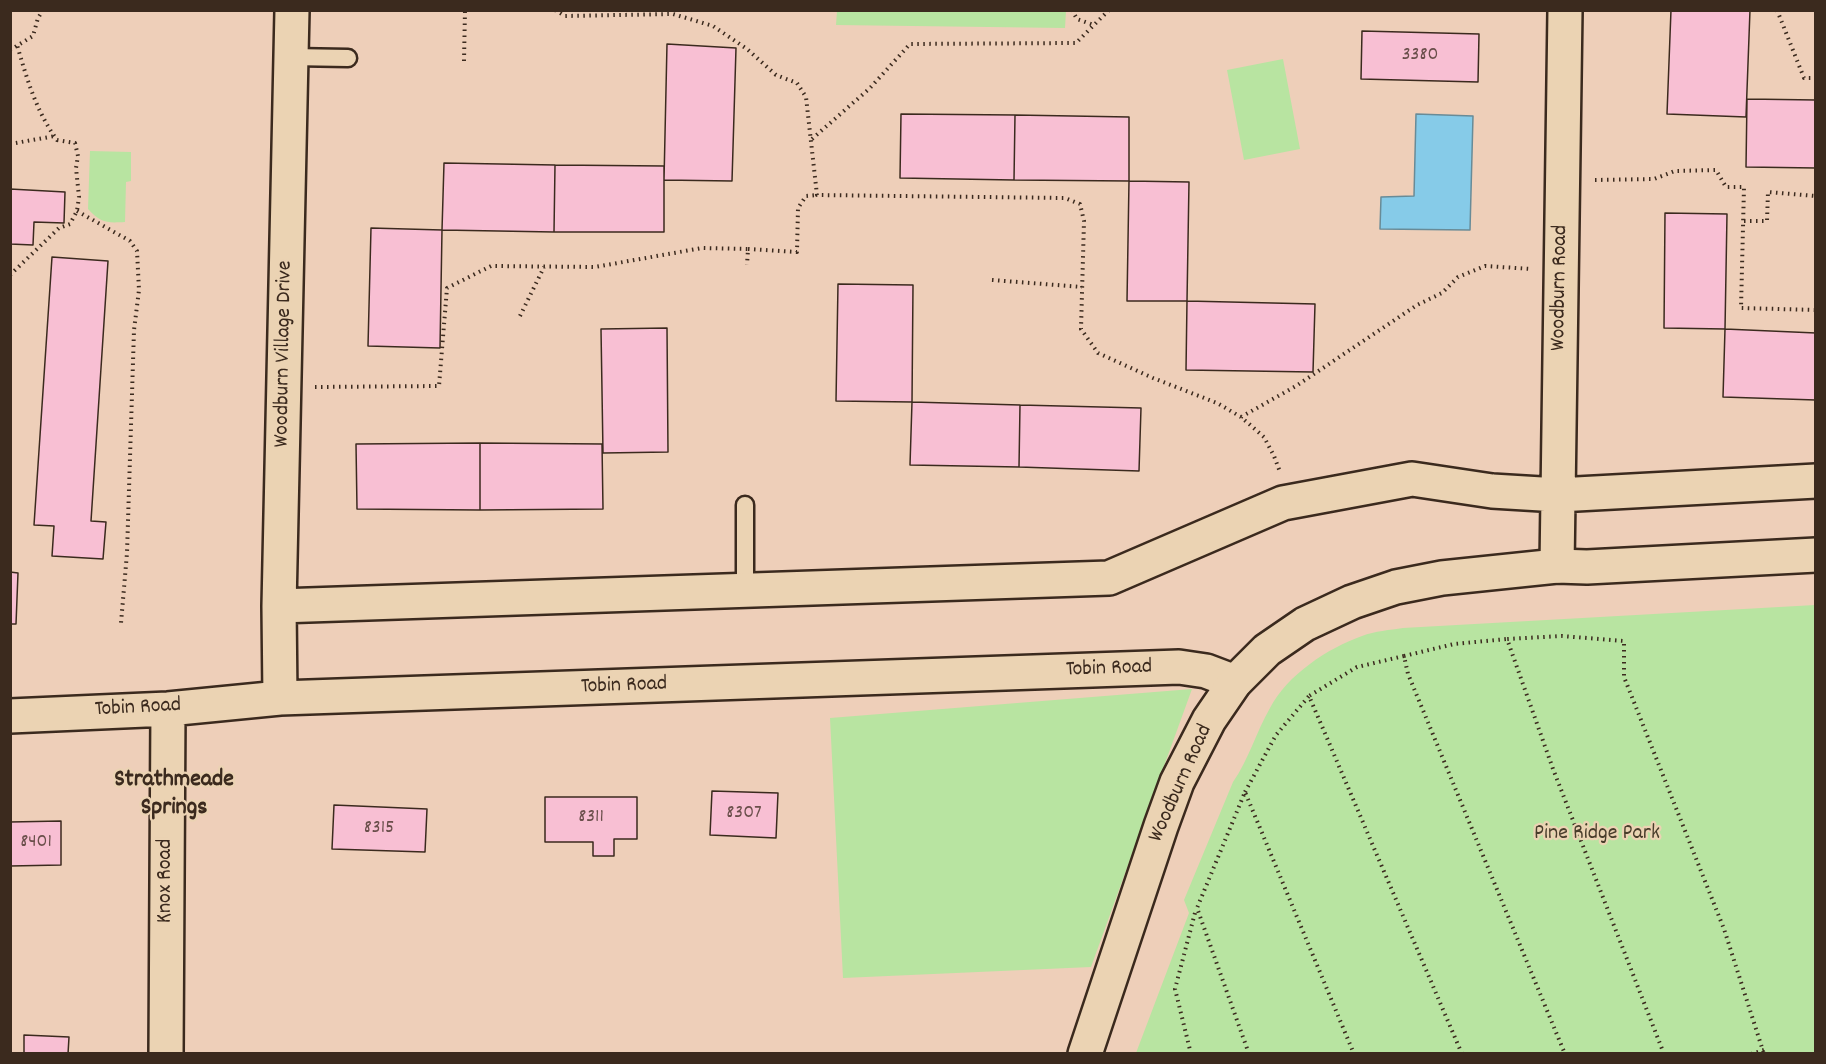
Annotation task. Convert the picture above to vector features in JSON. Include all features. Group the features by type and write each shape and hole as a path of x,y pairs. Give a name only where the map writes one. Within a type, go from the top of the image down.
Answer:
{"street":[{"name":"Woodburn Village Drive","path":"280,699 279,606 292,10"},
{"name":"Woodburn Road","path":"1557,566 1564,10"},
{"path":"279,606 1109,578 1283,502 1412,479 1492,491 1558,495 1815,481"},
{"name":"Woodburn Road","path":"1085,1053 1177,782 1209,720 1235,682 1267,650 1305,624 1352,602 1396,587 1442,579 1557,566 1587,567 1815,555"},
{"name":"Tobin Road","path":"10,716 168,709 280,699 1179,667 1206,671 1235,682"},
{"name":"Knox Road","path":"166,1053 168,709"}],"lane":[{"path":"291,57 348,58"},
{"path":"745,505 745,591"}],"path":[{"path":"10,50 33,36 43,10"},
{"path":"464,62 465,10"},
{"path":"555,10 565,16 673,14 714,26 747,49 776,75 797,83 806,97 817,195"},
{"path":"1072,10 1077,19 1094,25"},
{"path":"812,139 870,88 910,44 1076,43 1109,10"},
{"path":"1777,10 1804,78 1815,78"},
{"path":"10,275 59,228 69,224 77,211 79,197 76,168 78,156 75,143 57,140 43,118 29,87 17,45"},
{"path":"10,144 55,136"},
{"path":"1562,180 1654,178 1675,171 1716,171 1726,187 1744,187 1741,309 1815,310"},
{"path":"1744,221 1767,221 1768,192 1815,196"},
{"path":"284,386 439,386 447,288 491,266 595,267 702,248 796,252 798,208 806,196 1065,198 1080,204 1084,221 1081,329 1098,353 1217,403 1241,417 1264,437 1274,456 1290,501"},
{"path":"77,211 130,241 137,251 139,290 134,330 127,554 121,623"},
{"path":"747,265 748,249"},
{"path":"1241,417 1296,386 1417,305 1443,293 1458,277 1485,266 1561,272"},
{"path":"520,316 544,267"},
{"path":"992,280 1082,287"},
{"path":"1191,1053 1175,989 1197,908 1245,792 1276,735 1309,696 1357,667 1454,644 1562,636 1624,641 1624,677 1724,929 1764,1052 1751,1053"},
{"path":"1507,639 1553,769 1664,1053"},
{"path":"1404,656 1408,674 1565,1053"},
{"path":"1309,696 1462,1053"},
{"path":"1245,792 1354,1053"},
{"path":"1197,908 1249,1053"}],"green space":[{"path":"837,11 1066,11 1065,28 836,25"},
{"path":"1283,59 1300,149 1244,160 1227,70"},
{"path":"90,151 131,152 131,181 126,182 125,222 104,221 88,209"},
{"name":"Pine Ridge Park","path":"1815,605 1815,1053 1136,1053 1189,913 1184,900 1233,782 1277,696 1298,674 1322,655 1367,634 1403,628"},
{"path":"1192,689 1091,967 843,978 830,718"}],"water":[{"path":"1416,114 1473,116 1470,230 1380,229 1381,197 1414,196"}],"building":[{"path":"1671,10 1750,10 1746,117 1667,114"},
{"path":"1362,31 1479,34 1478,82 1361,79"},
{"path":"667,44 736,48 732,181 664,180"},
{"path":"1747,99 1816,100 1816,168 1746,167"},
{"path":"901,114 1015,115 1014,180 900,178"},
{"path":"1015,115 1129,117 1129,181 1014,180"},
{"path":"444,163 555,165 554,232 442,230"},
{"path":"555,165 664,166 664,232 554,232"},
{"path":"1129,181 1189,182 1187,301 1127,301"},
{"path":"10,189 65,192 64,223 34,222 33,245 10,244"},
{"path":"1665,213 1727,214 1725,329 1664,328"},
{"path":"371,228 442,230 440,348 368,346"},
{"path":"52,257 108,261 91,521 106,522 103,559 52,556 54,526 34,525"},
{"path":"838,284 913,285 912,402 836,401"},
{"path":"1187,301 1315,304 1313,372 1186,370"},
{"path":"667,328 668,452 603,453 601,329"},
{"path":"1725,329 1816,333 1816,400 1723,397"},
{"path":"912,402 1020,405 1019,467 910,465"},
{"path":"1020,405 1141,408 1139,471 1019,467"},
{"path":"480,443 602,444 603,509 480,510"},
{"path":"480,443 480,510 357,509 356,444"},
{"path":"10,572 18,573 16,624 10,624"},
{"path":"712,791 778,793 776,838 710,835"},
{"path":"545,797 637,797 637,839 614,839 614,856 593,856 593,842 545,842"},
{"path":"334,805 427,809 425,852 332,849"},
{"path":"61,821 61,865 10,866 10,822"},
{"path":"24,1035 69,1037 68,1054 24,1054"}],"district":[{"name":"Strathmeade Springs","path":"174,796"}]}
